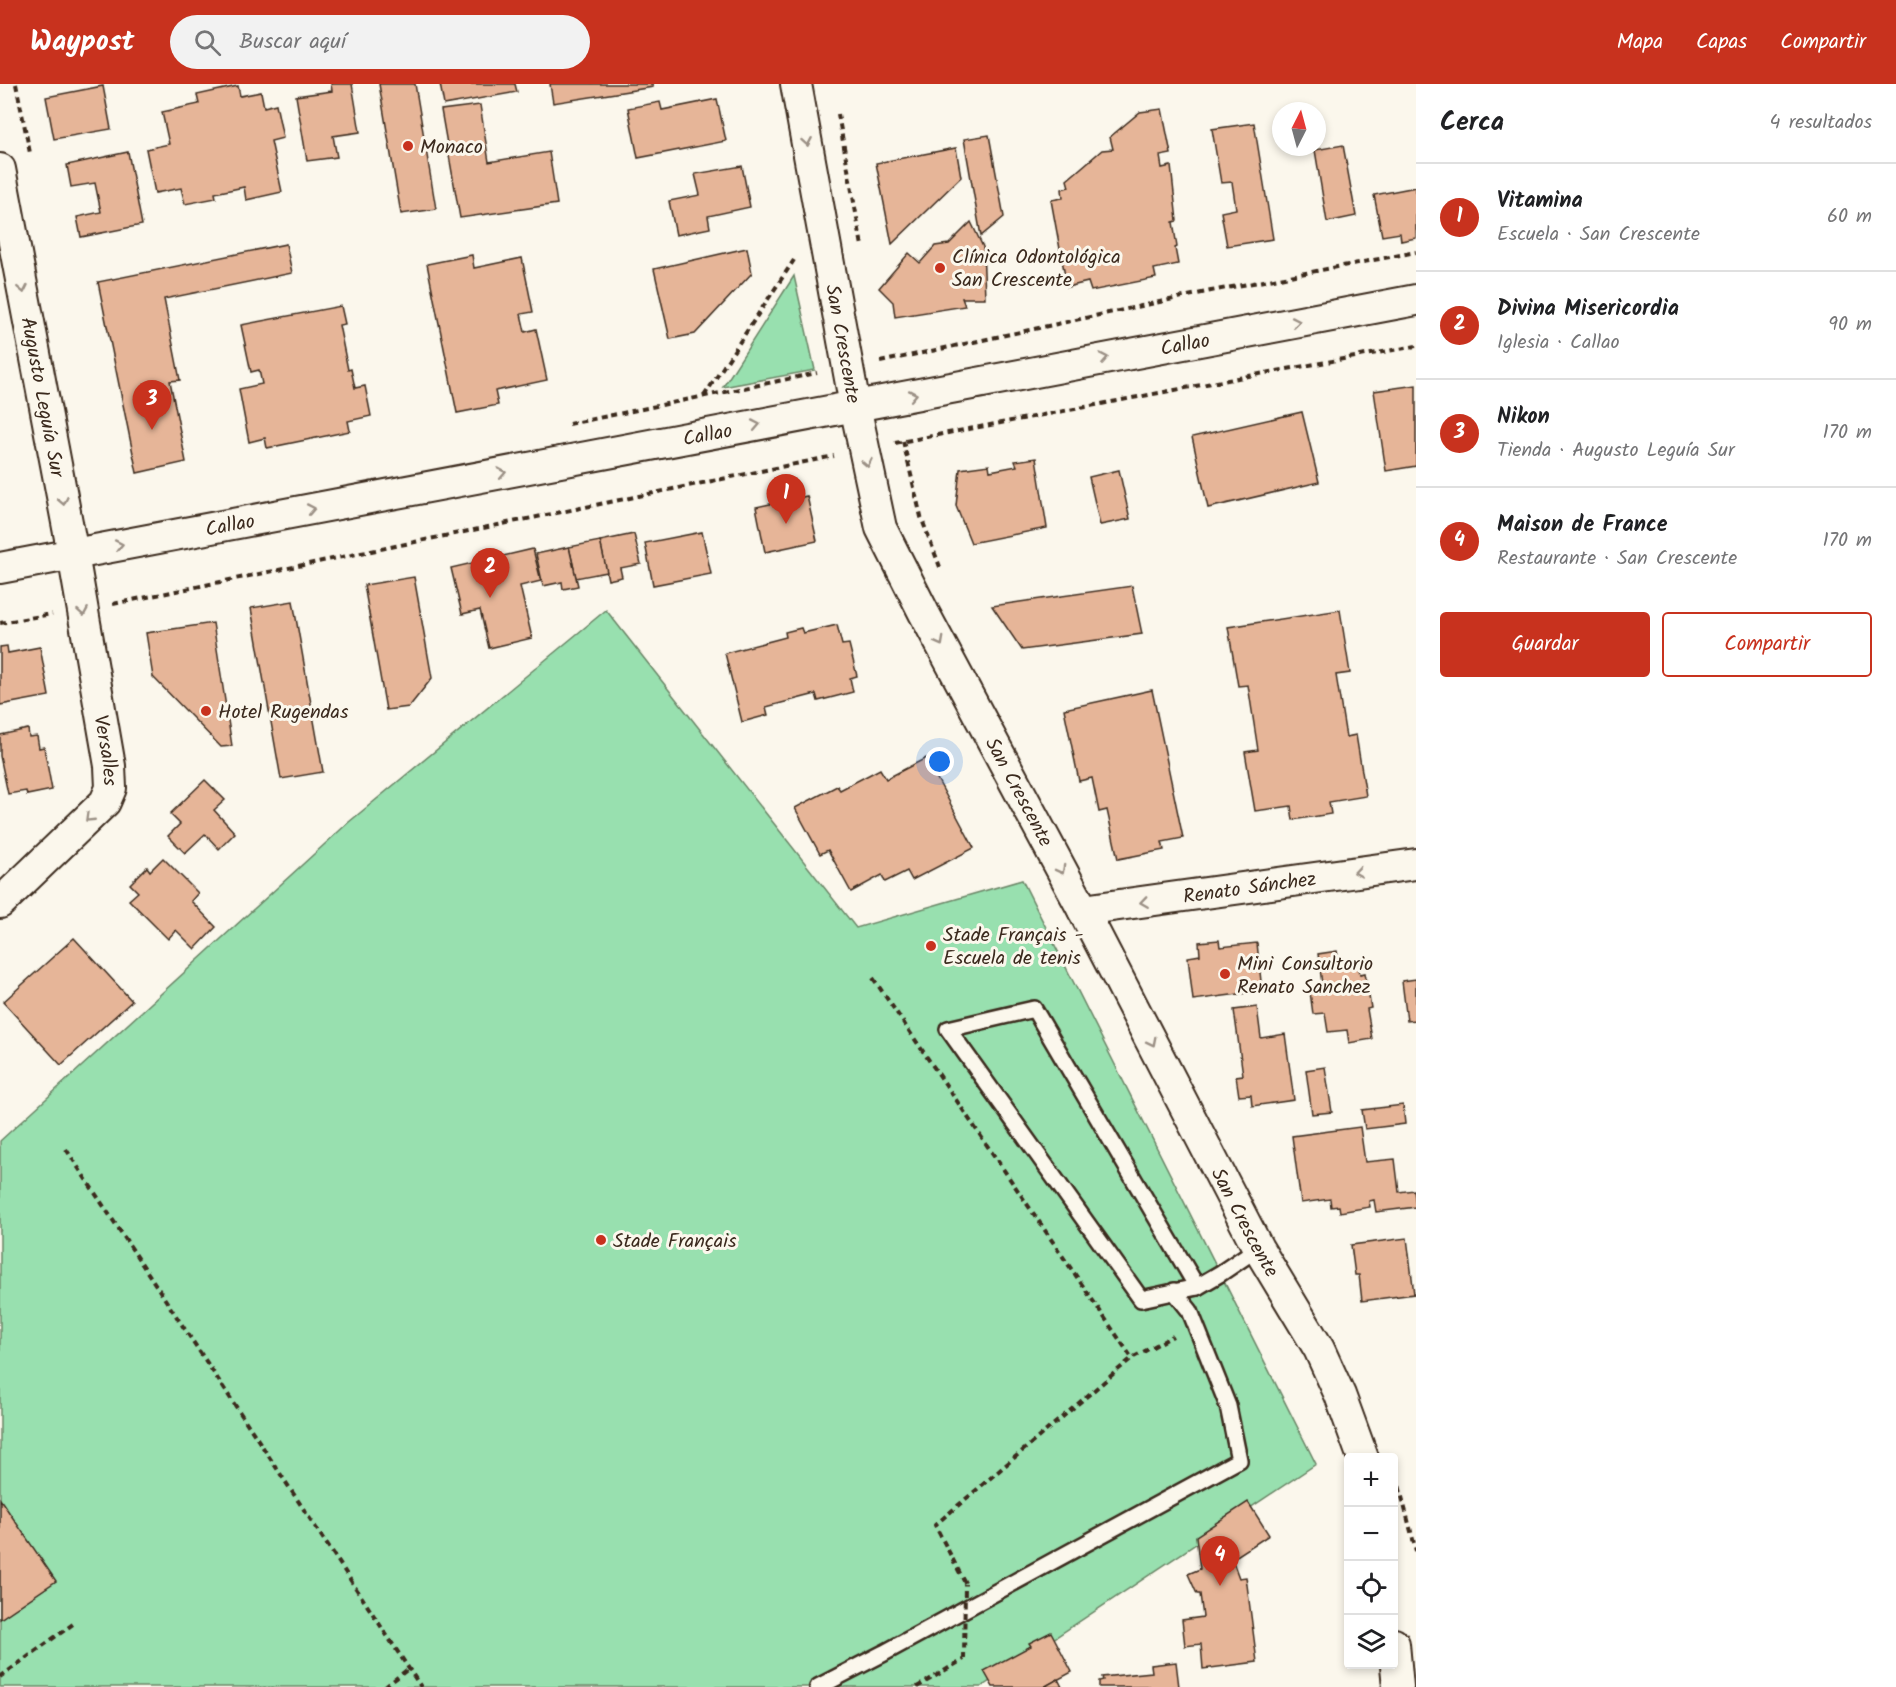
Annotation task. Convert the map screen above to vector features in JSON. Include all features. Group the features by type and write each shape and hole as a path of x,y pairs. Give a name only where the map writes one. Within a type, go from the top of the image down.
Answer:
{"street":[{"name":"San Crescente","path":"796,84 855,406 881,528 1258,1248 1319,1349 1340,1395 1361,1453"},
{"name":"Augusto Leguía Sur","path":"0,169 73,554"},
{"name":"Callao","path":"0,568 1416,300"},
{"name":"Versalles","path":"0,903 105,802 111,788 110,766 73,554"},
{"name":"Renato Sánchez","path":"1083,910 1416,864"},
{"path":"1396,1669 1398,1687"}],"lane":[{"path":"1197,1287 1034,1009 948,1029 1141,1299 1197,1287 1258,1248"},
{"path":"818,1687 1239,1460 1228,1406 1190,1311 1174,1291"}],"path":[{"path":"564,425 1211,291 1416,252"},
{"path":"703,397 798,254"},
{"path":"82,608 112,605 903,441 1416,346"},
{"path":"0,623 53,614 42,560"},
{"path":"873,978 1132,1358"},
{"path":"66,1149 421,1687"},
{"path":"917,1687 964,1659 965,1584 935,1524 1132,1358 1195,1325"},
{"path":"1398,1481 1416,1551"},
{"path":"0,1677 73,1624"},
{"path":"385,1687 408,1669"}],"green space":[{"path":"794,276 815,370 723,387"},
{"name":"Stade Français","path":"606,610 856,928 1022,880 1316,1464 981,1687 0,1687 0,1141 349,822"}],"building":[{"path":"331,84 352,84 360,132 333,136 337,157 307,161 296,96 332,91"},
{"name":"Monaco","path":"379,84 415,84 436,209 401,214"},
{"path":"440,84 515,84 517,92 444,105"},
{"path":"550,84 653,84 653,87 553,103"},
{"path":"103,86 111,129 54,139 46,97"},
{"path":"238,86 240,96 261,92 264,107 276,104 283,138 271,141 282,192 246,200 244,187 215,193 216,198 185,204 181,188 155,193 146,149 169,144 162,112 199,104 197,95"},
{"path":"717,99 726,141 638,158 628,108 660,102 662,110"},
{"path":"480,105 489,162 549,152 557,204 460,218 441,110"},
{"path":"1162,109 1171,154 1160,156 1162,168 1171,166 1177,221 1173,222 1178,264 1154,269 1156,278 1091,291 1088,282 1067,287 1051,200 1063,198 1062,189 1069,187 1067,180 1102,150 1113,149 1110,137 1140,112"},
{"path":"1254,123 1273,239 1227,246 1221,212 1236,209 1232,182 1221,183 1212,129"},
{"path":"989,135 1004,217 981,236 964,139"},
{"path":"1343,145 1356,216 1327,222 1316,156 1326,156 1326,148"},
{"path":"956,148 961,177 892,244 876,163"},
{"path":"128,152 142,225 81,237 77,217 101,212 95,183 71,187 67,165"},
{"path":"742,166 750,207 708,216 710,228 676,235 669,201 700,195 695,174"},
{"path":"1416,187 1416,238 1401,241 1400,233 1382,236 1374,195"},
{"name":"Clínica Odontológica San Crescente","path":"971,222 983,247 985,298 962,298 965,306 895,317 893,302 879,288 909,253 920,263 935,246 949,244"},
{"path":"286,244 292,273 164,299 180,380 170,381 186,462 137,473 98,282"},
{"path":"747,248 752,273 695,334 670,339 654,269"},
{"path":"472,255 474,268 522,258 533,312 521,314 525,332 536,329 547,380 495,391 498,405 457,413 427,264"},
{"path":"341,306 345,324 339,325 348,370 351,369 355,388 365,386 371,416 348,421 350,431 267,448 265,438 249,442 239,389 262,384 259,370 251,372 241,325"},
{"path":"1416,385 1416,466 1386,471 1374,391"},
{"path":"1302,412 1319,482 1208,508 1192,437"},
{"path":"1036,458 1047,528 971,543 956,506 960,469 989,465 990,471 1017,466 1015,461"},
{"path":"1119,470 1130,519 1100,525 1089,477"},
{"path":"807,496 817,541 765,552 756,507"},
{"path":"702,532 711,574 653,585 645,543"},
{"path":"634,534 641,564 620,568 622,577 608,580 600,541"},
{"path":"600,541 607,572 576,578 569,547"},
{"path":"569,547 578,586 563,589 562,582 543,586 536,554"},
{"path":"533,549 541,581 520,586 532,638 489,648 480,610 462,614 451,568"},
{"path":"414,577 432,678 409,707 386,710 364,585"},
{"path":"1132,586 1142,634 1022,650 992,606"},
{"path":"293,601 323,772 281,779 251,608"},
{"path":"1340,610 1350,673 1336,675 1346,737 1356,735 1366,796 1329,802 1331,814 1293,820 1291,806 1255,811 1245,752 1258,750 1248,685 1238,686 1228,627"},
{"name":"Hotel Rugendas","path":"213,623 232,746 221,747 153,677 146,633"},
{"path":"837,625 842,645 849,644 857,676 850,678 853,692 818,701 816,694 766,707 768,715 742,722 725,653 786,637 785,632 801,628 803,633"},
{"path":"7,646 8,653 40,647 49,696 0,705 0,647"},
{"path":"1152,690 1183,838 1162,842 1164,850 1118,859 1107,810 1099,812 1092,778 1079,781 1064,709"},
{"path":"28,729 29,737 37,736 39,748 44,747 52,790 27,795 26,791 8,794 0,756 0,735"},
{"path":"926,758 974,848 912,880 907,871 885,882 882,875 851,892 828,850 820,854 795,808 837,786 840,790 880,769 886,779"},
{"path":"205,780 225,800 214,810 235,833 219,849 205,834 185,853 168,836 180,824 170,814"},
{"path":"163,858 198,893 191,901 216,927 195,949 176,930 168,939 129,900 138,892 130,884 147,867 150,871"},
{"path":"74,938 132,1001 61,1065 3,1002"},
{"name":"Mini Consultorio Renato Sanchez","path":"1219,940 1220,947 1257,943 1262,991 1193,1000 1188,957 1200,955 1199,942"},
{"path":"1337,951 1340,968 1358,966 1360,974 1365,973 1371,1008 1367,1009 1372,1039 1349,1043 1347,1030 1328,1032 1325,1013 1313,1014 1310,992 1323,991 1318,954"},
{"path":"1416,979 1416,1020 1407,1021 1402,981"},
{"path":"1257,1007 1261,1038 1285,1034 1294,1100 1252,1106 1251,1095 1239,1096 1236,1076 1243,1075 1234,1010"},
{"path":"1325,1067 1332,1112 1312,1114 1306,1070"},
{"path":"1403,1105 1405,1124 1365,1129 1362,1110"},
{"path":"1360,1127 1365,1162 1395,1159 1399,1192 1414,1190 1416,1207 1376,1212 1374,1200 1369,1201 1370,1207 1340,1212 1339,1206 1331,1207 1330,1199 1301,1203 1292,1136"},
{"path":"1407,1238 1414,1294 1362,1301 1359,1275 1355,1275 1351,1245"},
{"path":"0,1499 56,1581 0,1619"},
{"path":"1248,1502 1269,1535 1232,1559 1239,1578 1246,1577 1257,1662 1203,1669 1201,1644 1185,1646 1182,1620 1203,1617 1200,1594 1197,1594 1188,1574 1200,1569 1196,1536"},
{"path":"1051,1632 1072,1672 1044,1687 993,1687 984,1671 1031,1646 1029,1643"},
{"path":"1176,1662 1179,1687 1099,1687 1099,1681 1103,1680 1102,1677 1152,1672 1151,1665"},
{"path":"1058,1679 1062,1687 1044,1687"}],"place":[{"name":"Monaco","path":"408,146"},
{"name":"Clínica Odontológica San Crescente","path":"940,268"},
{"name":"Nikon","path":"152,430"},
{"name":"Vitamina","path":"786,524"},
{"name":"Divina Misericordia","path":"490,598"},
{"name":"Hotel Rugendas","path":"206,711"},
{"name":"Stade Français - Escuela de tenis","path":"931,946"},
{"name":"Mini Consultorio Renato Sanchez","path":"1225,974"},
{"name":"Stade Français","path":"601,1240"},
{"name":"Maison de France","path":"1220,1586"}]}
